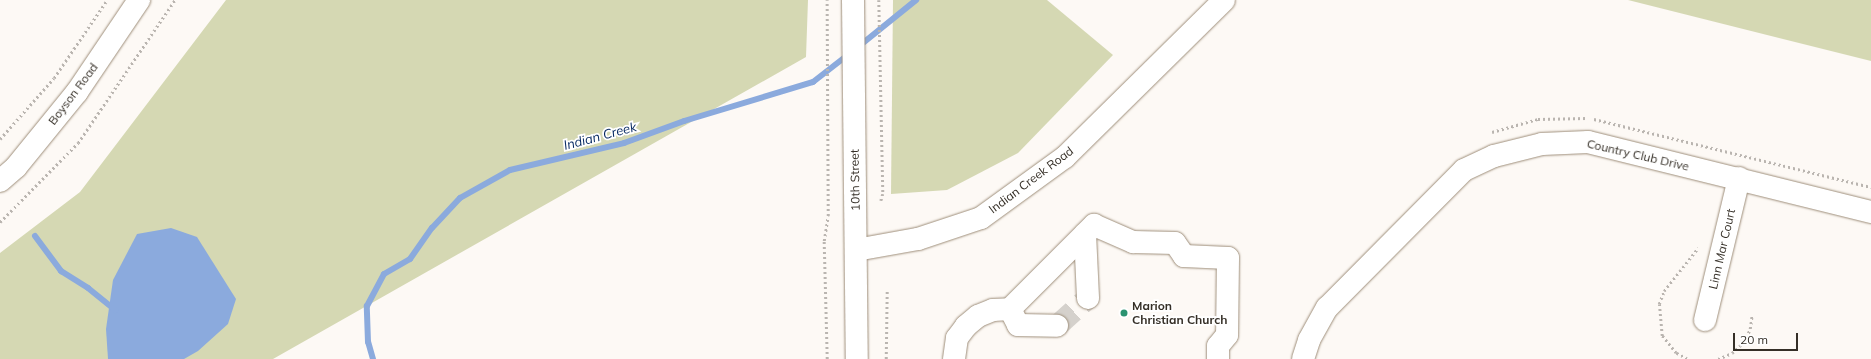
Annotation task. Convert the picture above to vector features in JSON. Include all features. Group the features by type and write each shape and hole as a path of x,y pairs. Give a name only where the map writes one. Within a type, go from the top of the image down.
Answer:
{"street":[{"name":"Boyson Road","path":"0,181 16,167 77,92 139,0"},
{"name":"10th Street","path":"853,0 857,359"},
{"name":"Indian Creek Road","path":"856,250 918,238 981,218 1065,157 1224,0"},
{"name":"Country Club Drive","path":"1303,359 1309,340 1327,308 1464,170 1494,156 1542,144 1588,142 1739,178 1871,212"},
{"name":"Linn Mar Court","path":"1705,320 1739,178"},
{"path":"954,359 957,338 966,326 978,316 993,310 1010,309 1094,225 1133,242 1175,243 1184,256 1228,258 1228,335 1218,346 1218,359"},
{"path":"1085,234 1088,298"},
{"path":"1010,309 1018,325 1057,326"}],"path":[{"path":"0,139 54,78 107,0"},
{"path":"0,222 78,142 175,0"},
{"path":"827,0 828,216 824,241 827,359"},
{"path":"879,0 879,116 883,194 881,201"},
{"path":"1686,359 1676,353 1662,336 1659,304 1664,291 1697,250 1699,243"},
{"path":"886,359 887,291"},
{"path":"1718,359 1732,353 1744,342 1750,329 1752,315"}],"green space":[{"path":"226,0 808,0 806,57 273,359 0,359 0,253 80,192"},
{"path":"893,0 1047,0 1113,55 1018,153 947,190 891,194"},
{"path":"1628,0 1871,0 1871,61"}],"water":[{"path":"171,228 197,237 236,299 228,324 198,351 184,359 108,359 106,329 113,280 137,234"}],"waterway":[{"name":"Indian Creek","path":"858,47 916,0"},
{"name":"Indian Creek","path":"373,359 368,342 367,306 384,274 410,259 432,228 460,198 510,170 624,143 684,121 813,82 849,54"},
{"path":"35,236 61,271 88,288 115,310"}],"tunnel":[{"path":"1057,326 1088,298"}],"place":[{"name":"Marion Christian Church","path":"1124,313"}]}
